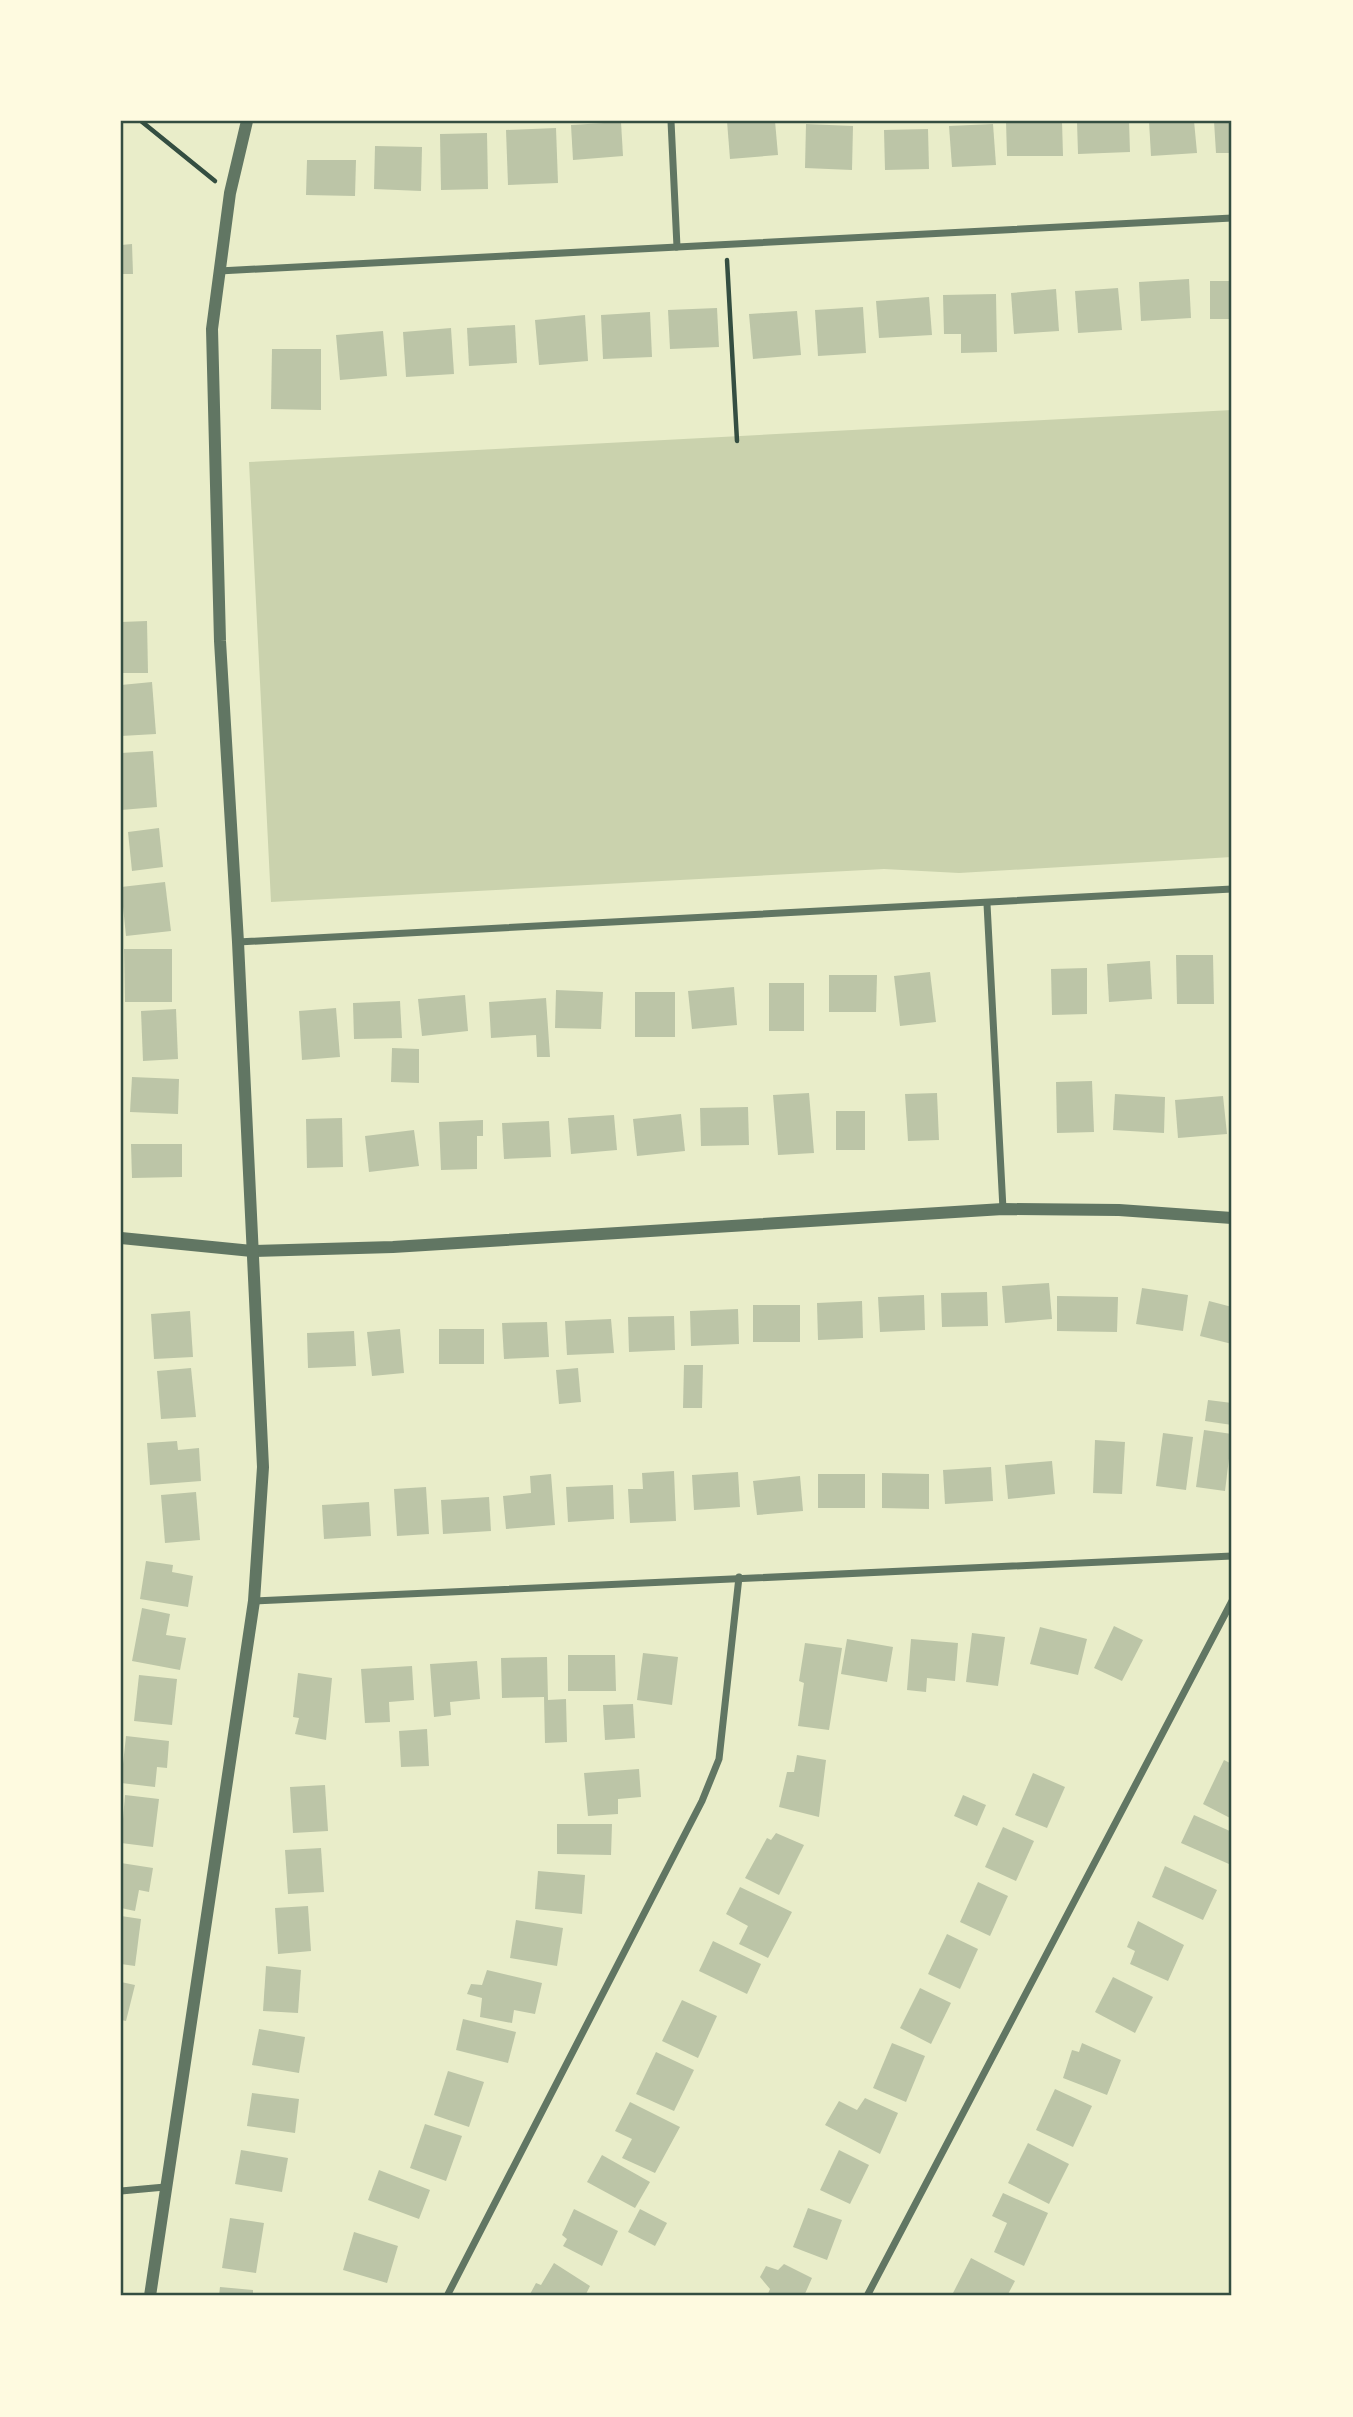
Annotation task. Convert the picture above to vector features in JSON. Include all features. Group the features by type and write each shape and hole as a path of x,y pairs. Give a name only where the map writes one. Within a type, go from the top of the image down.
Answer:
{"street":[{"path":"150,2296 254,1601 263,1467 238,942 220,641 212,329 230,193 247,121"},
{"path":"671,121 677,247"},
{"path":"219,271 1232,218"},
{"path":"238,942 1232,889"},
{"path":"987,904 1003,1209"},
{"path":"121,1238 252,1251 394,1247 1003,1209 1119,1210 1232,1217"},
{"path":"254,1601 1232,1556"},
{"path":"447,2296 702,1801 719,1759 739,1577"},
{"path":"867,2296 1232,1601"},
{"path":"121,2191 165,2187"}],"path":[{"path":"141,121 230,193"},
{"path":"726,246 737,441"}],"green space":[{"path":"1232,410 1232,857 959,873 884,869 271,902 249,462"}],"building":[{"path":"727,121 775,121 778,155 730,159"},
{"path":"1006,121 1062,121 1063,156 1007,156"},
{"path":"1077,121 1129,121 1130,152 1078,154"},
{"path":"1149,121 1194,121 1197,153 1151,156"},
{"path":"1214,121 1232,121 1232,153 1216,153"},
{"path":"621,122 623,156 573,160 571,125"},
{"path":"806,124 853,126 852,170 805,168"},
{"path":"993,124 996,165 952,167 949,126"},
{"path":"556,128 558,183 508,185 506,130"},
{"path":"928,129 929,169 885,170 884,130"},
{"path":"487,133 488,189 441,190 440,134"},
{"path":"375,146 422,147 421,191 374,189"},
{"path":"307,160 356,160 355,196 306,195"},
{"path":"132,244 133,274 121,274 121,245"},
{"path":"1189,279 1191,318 1141,321 1139,282"},
{"path":"1210,281 1232,281 1232,319 1210,319"},
{"path":"1118,288 1122,330 1078,333 1075,291"},
{"path":"1056,289 1059,331 1014,334 1011,293"},
{"path":"996,294 997,352 961,353 961,334 944,334 943,295"},
{"path":"929,297 932,335 879,338 876,301"},
{"path":"863,307 866,353 818,356 815,310"},
{"path":"717,308 719,347 670,349 668,310"},
{"path":"797,311 801,355 753,359 749,314"},
{"path":"650,312 652,357 603,359 601,315"},
{"path":"585,315 588,361 539,365 535,320"},
{"path":"515,325 517,363 469,366 467,328"},
{"path":"451,328 454,374 406,377 403,332"},
{"path":"383,331 387,376 340,380 336,335"},
{"path":"272,349 321,349 321,410 271,409"},
{"path":"147,621 148,673 121,673 121,622"},
{"path":"152,682 156,734 121,736 121,685"},
{"path":"153,751 157,807 121,810 121,753"},
{"path":"159,828 163,867 132,871 128,832"},
{"path":"165,882 171,931 126,936 121,887"},
{"path":"124,949 172,949 172,1002 125,1002"},
{"path":"1176,955 1213,955 1214,1004 1177,1004"},
{"path":"1150,961 1152,999 1109,1002 1107,964"},
{"path":"1087,968 1087,1014 1052,1015 1051,969"},
{"path":"930,972 936,1022 900,1026 894,976"},
{"path":"829,975 877,975 876,1012 829,1012"},
{"path":"769,983 804,983 804,1031 769,1031"},
{"path":"734,987 737,1025 692,1029 688,991"},
{"path":"556,990 603,992 601,1029 555,1028"},
{"path":"635,992 675,992 675,1037 635,1037"},
{"path":"465,995 468,1031 422,1036 418,999"},
{"path":"546,998 550,1057 537,1057 536,1035 491,1038 489,1002"},
{"path":"400,1001 402,1038 354,1039 353,1003"},
{"path":"336,1008 340,1057 302,1060 299,1011"},
{"path":"176,1009 178,1059 143,1061 141,1011"},
{"path":"392,1048 419,1049 419,1083 391,1082"},
{"path":"132,1077 179,1079 178,1114 130,1112"},
{"path":"1092,1081 1094,1132 1057,1133 1056,1082"},
{"path":"809,1093 814,1153 778,1155 773,1095"},
{"path":"937,1093 939,1140 908,1141 905,1094"},
{"path":"1115,1094 1165,1097 1164,1133 1113,1130"},
{"path":"1223,1096 1227,1134 1178,1138 1175,1100"},
{"path":"748,1107 749,1145 701,1146 700,1108"},
{"path":"836,1111 865,1111 865,1150 836,1150"},
{"path":"681,1114 685,1151 637,1156 633,1119"},
{"path":"614,1115 617,1150 571,1154 568,1118"},
{"path":"342,1118 343,1167 307,1168 306,1119"},
{"path":"483,1120 483,1136 477,1136 477,1169 441,1170 439,1122"},
{"path":"549,1121 551,1157 504,1159 502,1123"},
{"path":"414,1130 419,1166 369,1172 365,1136"},
{"path":"131,1144 182,1144 182,1177 132,1178"},
{"path":"1049,1283 1052,1319 1005,1323 1002,1286"},
{"path":"1142,1288 1188,1295 1183,1331 1136,1324"},
{"path":"987,1292 988,1326 942,1327 941,1293"},
{"path":"924,1295 925,1330 880,1332 878,1297"},
{"path":"1057,1296 1118,1297 1117,1332 1057,1331"},
{"path":"862,1301 863,1338 818,1340 817,1303"},
{"path":"1209,1301 1232,1307 1232,1344 1200,1336"},
{"path":"753,1305 800,1305 800,1342 753,1342"},
{"path":"738,1309 739,1344 691,1346 690,1311"},
{"path":"190,1311 193,1357 154,1359 151,1314"},
{"path":"674,1316 675,1350 629,1352 628,1317"},
{"path":"611,1319 614,1353 567,1355 565,1321"},
{"path":"547,1322 549,1357 504,1359 502,1323"},
{"path":"400,1329 404,1373 372,1376 367,1332"},
{"path":"439,1329 484,1329 484,1364 439,1364"},
{"path":"354,1331 356,1366 308,1368 307,1333"},
{"path":"684,1365 703,1365 702,1408 683,1408"},
{"path":"191,1368 196,1417 161,1419 157,1371"},
{"path":"578,1368 581,1402 559,1404 556,1370"},
{"path":"1208,1400 1232,1403 1232,1425 1205,1421"},
{"path":"1204,1430 1232,1434 1225,1491 1196,1487"},
{"path":"1163,1433 1193,1437 1186,1490 1156,1486"},
{"path":"1095,1440 1125,1442 1122,1494 1093,1493"},
{"path":"177,1441 178,1450 199,1448 201,1481 150,1485 147,1443"},
{"path":"1052,1461 1055,1494 1008,1499 1005,1465"},
{"path":"991,1467 993,1501 945,1504 943,1470"},
{"path":"674,1471 676,1521 630,1523 628,1489 643,1489 642,1473"},
{"path":"738,1472 740,1507 694,1510 692,1475"},
{"path":"882,1473 929,1474 929,1509 882,1508"},
{"path":"551,1474 555,1525 506,1529 503,1496 531,1493 530,1476"},
{"path":"818,1474 865,1474 865,1508 818,1508"},
{"path":"800,1476 803,1511 757,1515 753,1481"},
{"path":"613,1485 614,1519 568,1522 566,1487"},
{"path":"426,1487 429,1534 397,1536 394,1489"},
{"path":"196,1492 200,1540 165,1543 161,1495"},
{"path":"489,1497 491,1531 443,1534 441,1500"},
{"path":"369,1502 371,1536 324,1539 322,1505"},
{"path":"146,1561 173,1565 172,1572 193,1576 188,1607 140,1599"},
{"path":"142,1608 170,1614 166,1635 186,1638 180,1670 132,1661"},
{"path":"1114,1626 1143,1640 1122,1681 1094,1668"},
{"path":"1040,1627 1087,1639 1078,1675 1030,1664"},
{"path":"972,1633 1005,1637 998,1686 966,1682"},
{"path":"847,1639 893,1647 887,1682 841,1674"},
{"path":"911,1639 958,1643 955,1681 927,1678 926,1692 907,1690"},
{"path":"805,1643 842,1648 829,1730 798,1726 804,1683 799,1681"},
{"path":"643,1653 678,1657 672,1705 637,1700"},
{"path":"568,1655 615,1655 616,1691 568,1691"},
{"path":"547,1657 548,1700 566,1699 567,1742 545,1743 544,1697 502,1698 501,1658"},
{"path":"477,1661 480,1699 450,1702 451,1715 434,1717 430,1664"},
{"path":"412,1666 414,1700 389,1702 390,1722 365,1723 361,1669"},
{"path":"298,1673 332,1678 326,1740 295,1734 299,1718 293,1717"},
{"path":"139,1675 177,1679 172,1725 134,1721"},
{"path":"633,1704 635,1738 605,1740 603,1705"},
{"path":"427,1729 429,1766 401,1767 399,1731"},
{"path":"126,1736 169,1741 167,1768 157,1767 155,1787 121,1783"},
{"path":"797,1755 826,1760 819,1817 779,1807 787,1772 794,1772"},
{"path":"1224,1760 1232,1764 1232,1819 1203,1804"},
{"path":"639,1769 641,1797 618,1799 618,1814 588,1816 584,1773"},
{"path":"1033,1773 1065,1787 1047,1828 1015,1815"},
{"path":"325,1785 328,1831 293,1833 290,1787"},
{"path":"125,1795 159,1799 153,1847 121,1843"},
{"path":"963,1795 986,1805 977,1826 954,1816"},
{"path":"1194,1815 1232,1832 1232,1857 1229,1864 1181,1843"},
{"path":"557,1824 612,1824 611,1855 557,1854"},
{"path":"1003,1827 1034,1841 1016,1881 985,1867"},
{"path":"776,1833 804,1845 779,1895 745,1878 767,1838 771,1840"},
{"path":"321,1848 324,1892 288,1894 285,1850"},
{"path":"121,1863 153,1868 149,1892 139,1890 135,1911 121,1908"},
{"path":"1165,1866 1217,1890 1203,1920 1152,1897"},
{"path":"538,1871 585,1875 582,1914 535,1909"},
{"path":"978,1882 1008,1896 990,1936 960,1922"},
{"path":"740,1887 792,1912 768,1958 739,1944 748,1926 726,1914"},
{"path":"308,1906 311,1951 278,1954 275,1908"},
{"path":"121,1916 141,1919 135,1966 121,1964"},
{"path":"516,1920 563,1928 557,1966 510,1958"},
{"path":"1138,1921 1184,1945 1168,1981 1130,1964 1135,1951 1127,1947"},
{"path":"947,1934 978,1949 960,1989 928,1974"},
{"path":"713,1941 761,1964 747,1994 699,1971"},
{"path":"266,1966 301,1970 298,2013 263,2011"},
{"path":"487,1970 542,1983 535,2014 514,2010 512,2023 480,2017 482,1998 467,1994 471,1984 482,1985"},
{"path":"1113,1977 1153,1997 1135,2033 1095,2012"},
{"path":"121,1982 135,1985 126,2021 121,2020"},
{"path":"920,1988 951,2003 931,2044 900,2028"},
{"path":"682,2000 717,2016 698,2058 662,2041"},
{"path":"463,2019 516,2032 508,2063 456,2050"},
{"path":"259,2029 305,2037 299,2073 252,2065"},
{"path":"892,2043 925,2056 906,2102 873,2088"},
{"path":"1082,2043 1121,2060 1107,2095 1063,2078 1072,2050 1079,2052"},
{"path":"656,2052 694,2070 674,2111 636,2094"},
{"path":"448,2071 484,2082 469,2127 434,2115"},
{"path":"1055,2089 1092,2106 1073,2147 1036,2130"},
{"path":"252,2093 299,2099 295,2133 247,2126"},
{"path":"865,2098 898,2113 880,2154 825,2125 839,2101 857,2110"},
{"path":"630,2102 680,2127 655,2173 622,2158 632,2139 615,2131"},
{"path":"425,2124 462,2136 446,2181 410,2168"},
{"path":"1028,2143 1069,2164 1049,2204 1008,2183"},
{"path":"241,2150 288,2158 282,2192 235,2184"},
{"path":"839,2150 869,2165 850,2204 820,2190"},
{"path":"602,2155 650,2182 635,2208 587,2182"},
{"path":"379,2170 430,2190 419,2219 368,2200"},
{"path":"1003,2193 1048,2213 1024,2266 994,2252 1007,2223 992,2216"},
{"path":"808,2208 842,2220 827,2260 793,2247"},
{"path":"574,2209 618,2231 602,2266 563,2246 567,2239 562,2235"},
{"path":"640,2209 667,2223 655,2246 628,2232"},
{"path":"230,2218 264,2223 256,2273 222,2268"},
{"path":"354,2232 398,2246 387,2283 343,2270"},
{"path":"971,2258 1015,2281 1007,2296 960,2296 953,2293"},
{"path":"554,2263 590,2286 585,2296 529,2296 536,2283 541,2285"},
{"path":"784,2264 812,2278 804,2296 767,2296 770,2289 760,2277 766,2266 778,2270"},
{"path":"220,2287 253,2290 253,2296 219,2296"}]}
